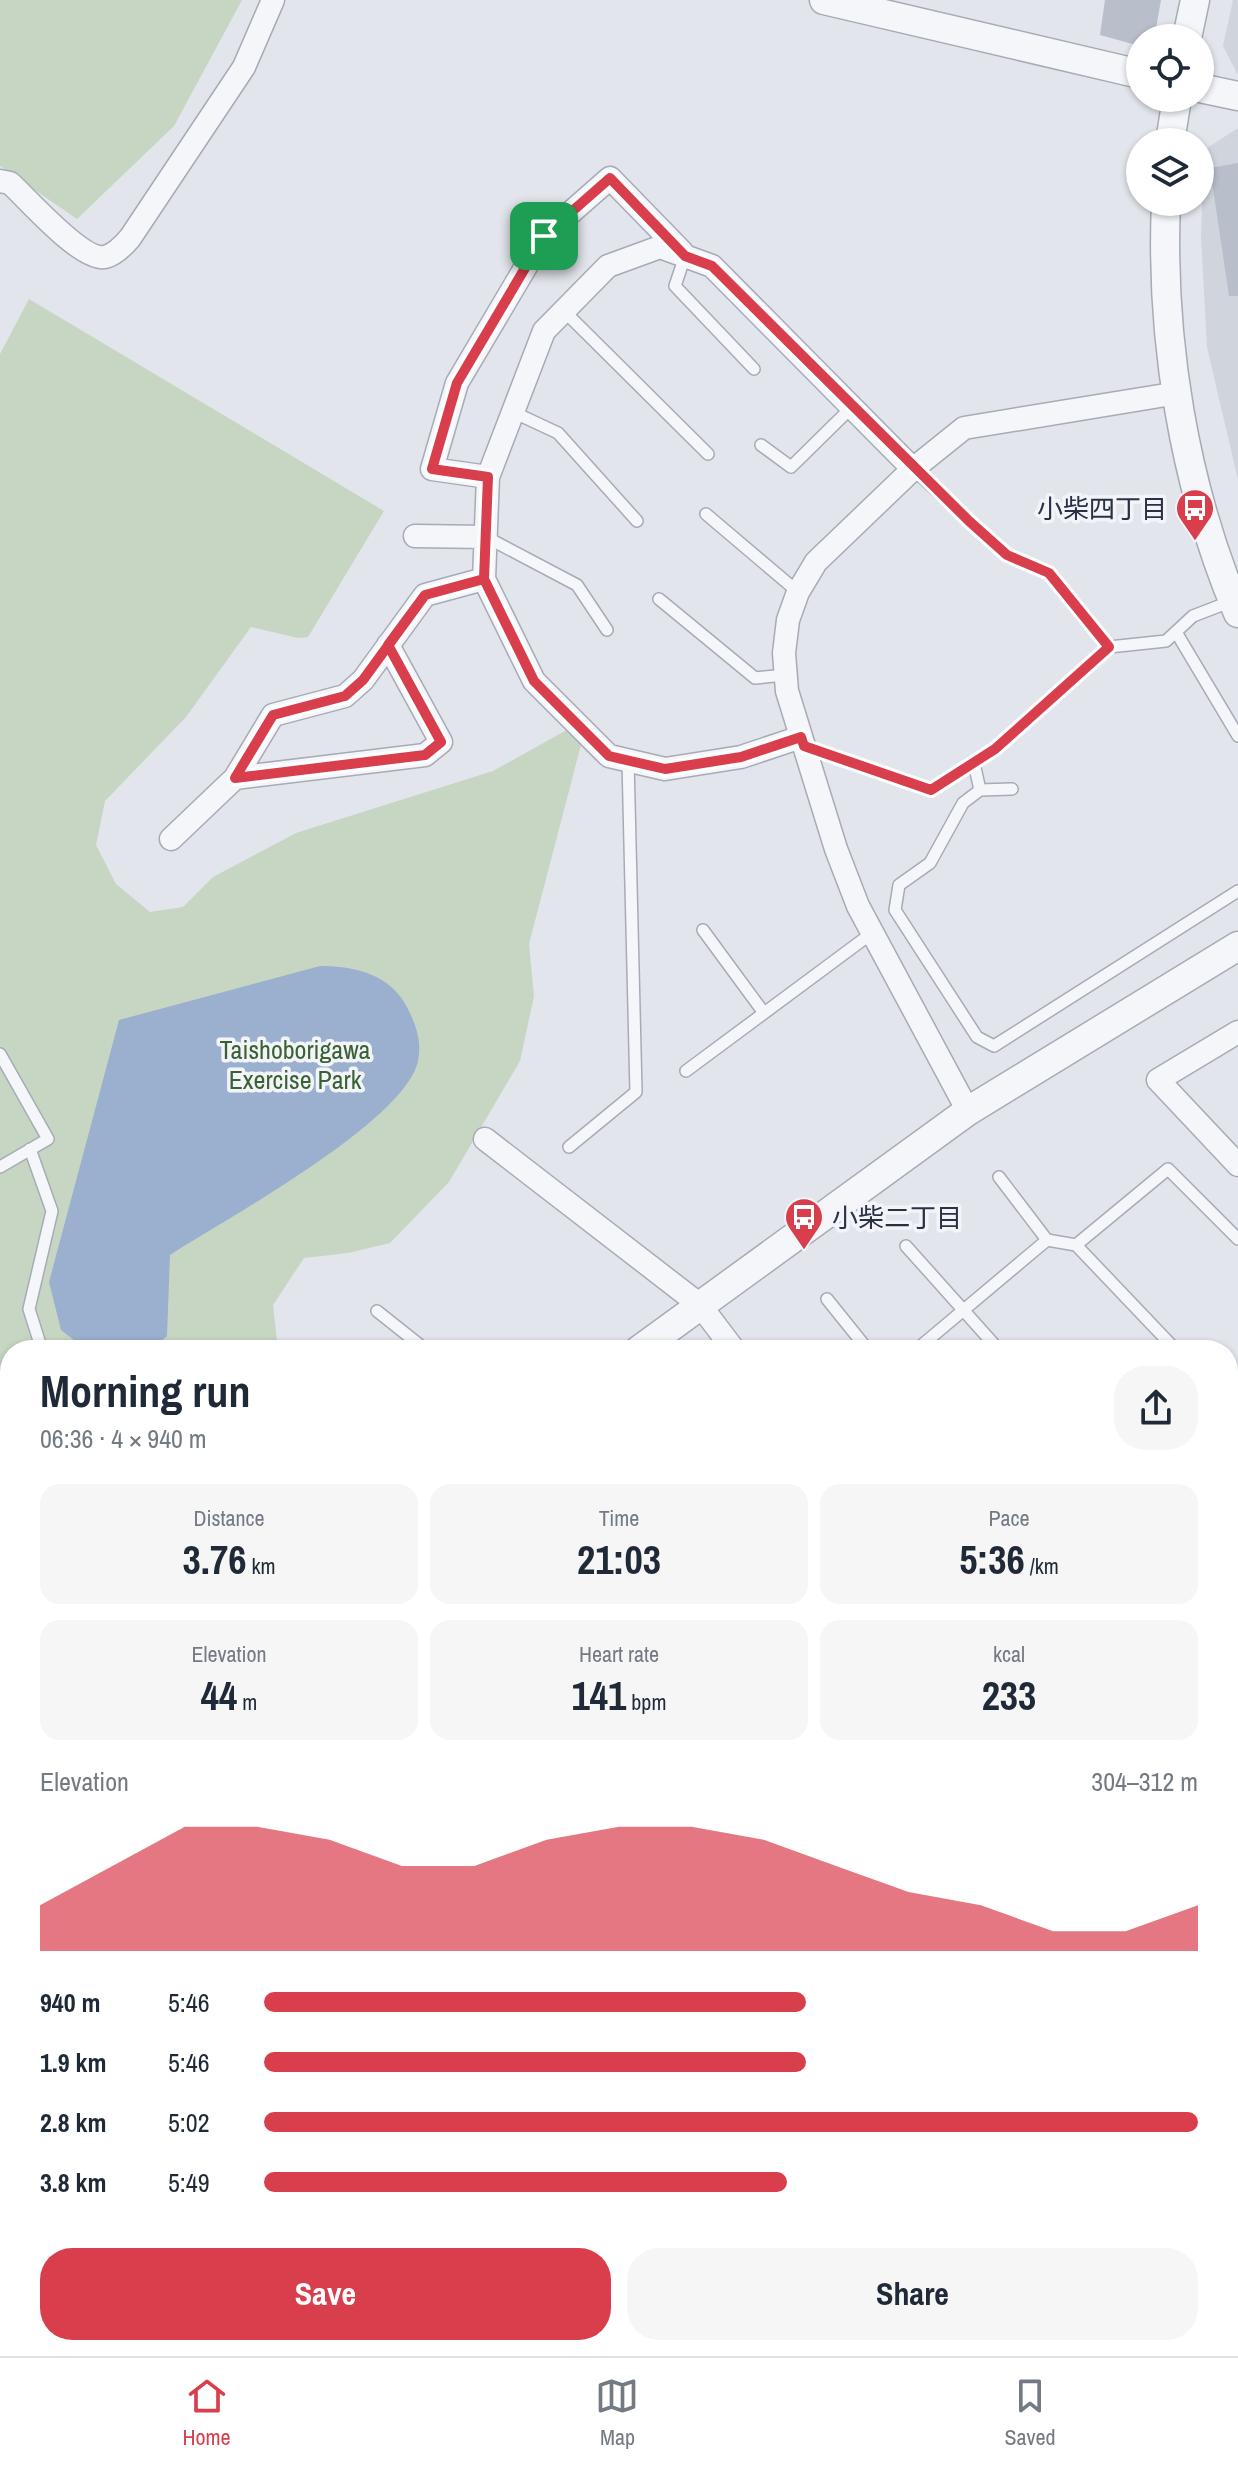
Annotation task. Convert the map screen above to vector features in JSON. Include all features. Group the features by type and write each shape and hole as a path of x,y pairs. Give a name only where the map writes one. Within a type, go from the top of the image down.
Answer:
{"street":[{"path":"0,181 10,183 83,252 102,257 109,255 130,238 244,67 273,0"},
{"path":"824,0 1126,71"},
{"path":"1190,24 1195,0"},
{"path":"1214,91 1238,96"},
{"path":"488,477 432,469 457,383 544,236 610,178 685,256"},
{"path":"1165,216 1168,307 1178,393 1196,486 1235,607"},
{"path":"802,741 741,757 665,769 628,761 609,756 534,681 484,579 488,477 544,331 608,266 660,247 712,266 913,469"},
{"path":"968,1111 858,906 836,849 787,691 784,653 788,620 798,592 816,562 913,469 964,428 1178,393"},
{"path":"415,536 486,537"},
{"path":"171,839 235,778 273,715 345,696 363,680 425,595 484,579"},
{"path":"235,778 425,755 441,742 388,645"},
{"path":"653,1340 968,1111 1238,946"},
{"path":"1238,1032 1158,1080 1238,1165"},
{"path":"485,1139 700,1305 726,1340"}],"lane":[{"path":"685,256 675,286 754,369"},
{"path":"564,311 708,454"},
{"path":"761,445 791,467 852,407"},
{"path":"513,412 558,433 637,521"},
{"path":"913,469 1007,555 1049,573 1109,647"},
{"path":"706,514 798,592"},
{"path":"486,537 577,585 607,630"},
{"path":"659,599 755,678 785,675"},
{"path":"802,741 931,790 995,749 1109,647 1166,641 1193,616 1235,607"},
{"path":"1176,632 1238,736"},
{"path":"569,1147 636,1092 628,761"},
{"path":"974,763 980,790"},
{"path":"1012,789 980,790 963,803 930,863 899,885 895,910 977,1037 994,1046 1238,891"},
{"path":"703,930 764,1013"},
{"path":"686,1071 872,933"},
{"path":"0,1055 48,1139 0,1167"},
{"path":"30,1149 52,1211 29,1309 39,1340"},
{"path":"1076,1245 1168,1169 1238,1239"},
{"path":"999,1177 1047,1240 1076,1245 1166,1340"},
{"path":"928,1340 1047,1240"},
{"path":"906,1246 989,1340"},
{"path":"827,1299 860,1340"},
{"path":"377,1311 413,1340"}],"shaded area":[{"path":"1233,0 1238,0 1238,75 1223,46"},
{"path":"1238,128 1238,480 1207,347 1201,237 1202,216 1214,216 1214,144"}],"green space":[{"path":"0,0 242,0 174,126 77,219 0,166"},
{"name":"Taishoborigawa Exercise Park","path":"29,299 384,511 308,637 298,638 251,627 186,717 105,801 96,845 116,884 150,912 183,907 213,877 296,833 493,771 588,718 529,944 534,996 520,1061 449,1182 390,1243 348,1253 304,1258 273,1305 277,1340 0,1340 0,354"}],"water":[{"path":"320,966 346,968 371,974 401,997 418,1034 418,1061 406,1085 348,1140 269,1194 170,1255 167,1336 162,1340 74,1340 61,1330 49,1282 119,1020"}],"building":[{"path":"1105,0 1161,0 1157,24 1126,24 1126,42 1100,35"},
{"path":"1238,163 1238,296 1229,296 1214,195 1214,167"}],"place":[{"name":"小柴四丁目","path":"1195,542"},
{"name":"小柴二丁目","path":"804,1251"}],"route":[{"path":"544,236 457,383 432,469 488,477 484,579 425,595 388,645 441,742 425,755 235,778 273,715 345,696 363,680 425,595 484,579 534,681 609,756 665,769 741,757 801,737 804,746 931,790 995,749 1109,647 1049,573 1007,555 969,521 913,469 712,266 685,256 610,178 544,236"}]}
